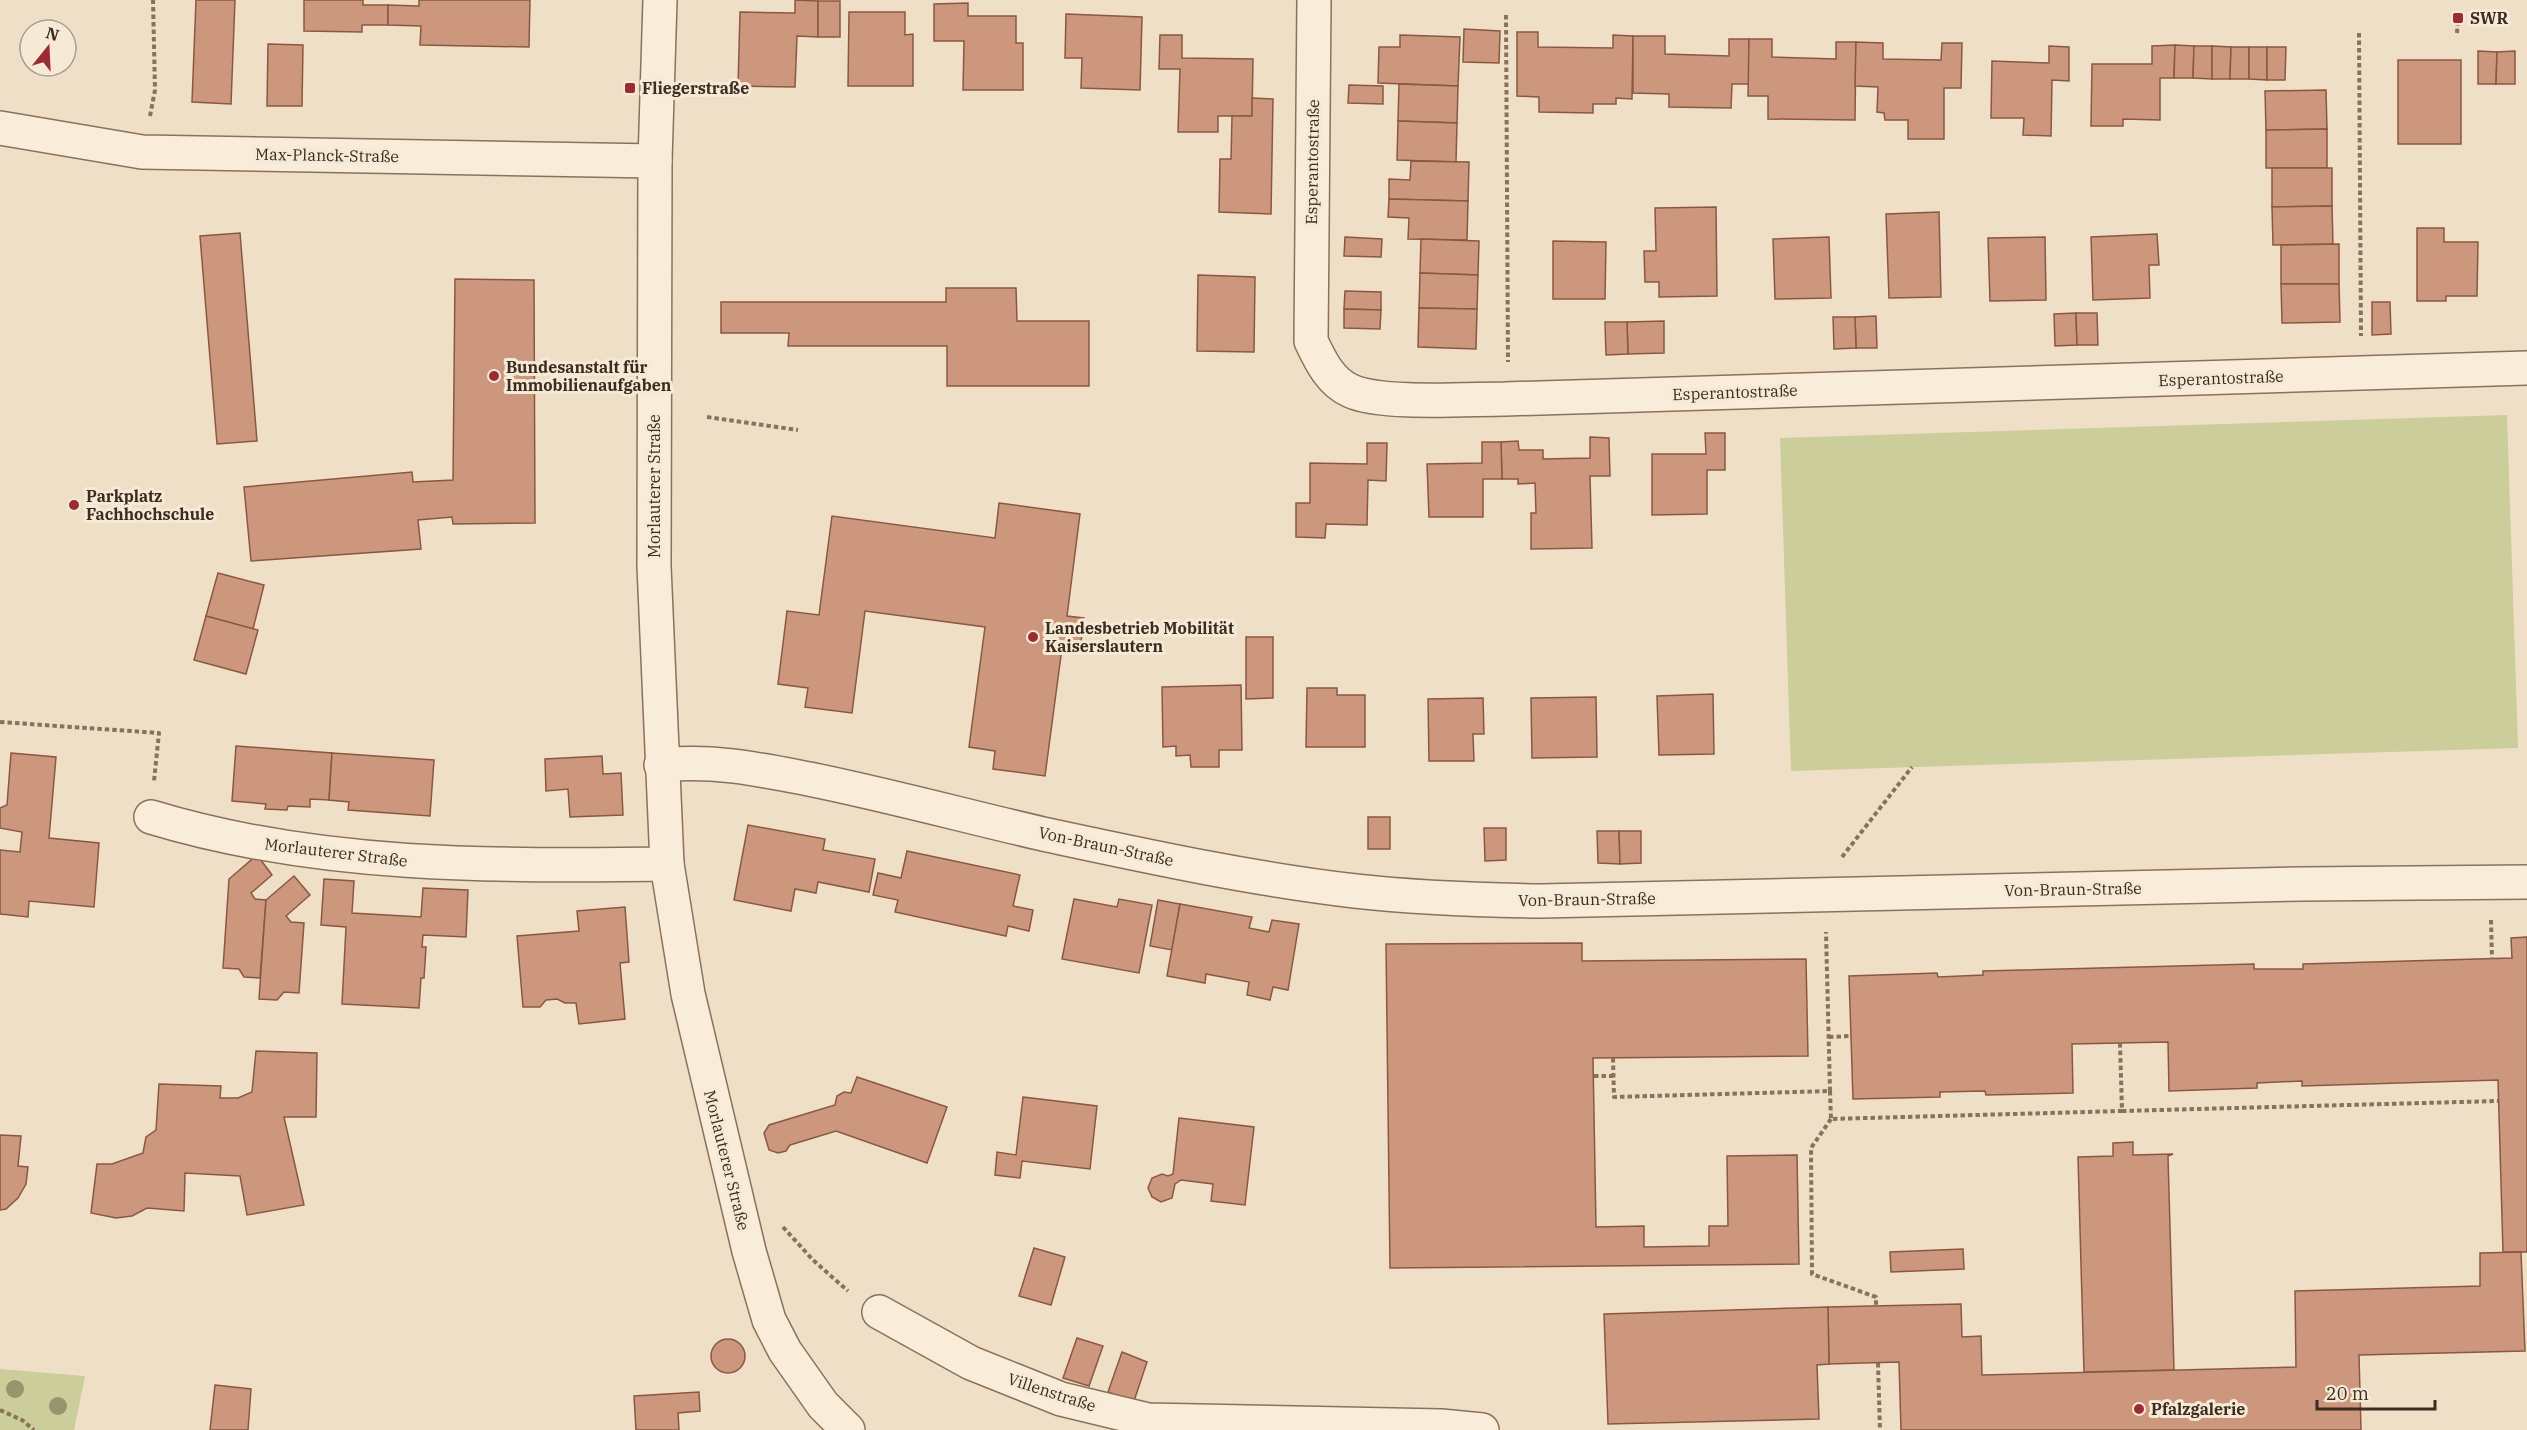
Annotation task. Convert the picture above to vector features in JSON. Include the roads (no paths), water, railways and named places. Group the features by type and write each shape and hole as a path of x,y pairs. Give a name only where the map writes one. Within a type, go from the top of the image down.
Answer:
{"street":[{"name":"Morlauterer Straße","path":"660,0 655,161 654,554 661,765 667,864 688,994 749,1251 769,1320 785,1350 823,1405 848,1430"},
{"name":"Esperantostraße","path":"1314,0 1311,341 1324,369 1350,391 1389,398 1505,399 2527,368"},
{"name":"Max-Planck-Straße","path":"0,128 142,152 655,161"},
{"name":"Von-Braun-Straße","path":"661,765 696,762 730,764 864,790 1043,834 1206,866 1354,891 1444,899 1541,901 2302,884 2527,882"},
{"name":"Morlauterer Straße","path":"151,817 180,826 280,846 388,861 483,865 667,864"},
{"name":"Villenstraße","path":"879,1312 971,1363 1061,1399 1148,1420 1441,1426 1482,1430"}],"place":[{"name":"SWR","path":"2458,18"},
{"name":"Fliegerstraße","path":"630,88"},
{"name":"Bundesanstalt für Immobilienaufgaben","path":"494,376"},
{"name":"Parkplatz Fachhochschule","path":"74,505"},
{"name":"Landesbetrieb Mobilität Kaiserslautern","path":"1033,637"},
{"name":"Pfalzgalerie","path":"2139,1409"}]}
